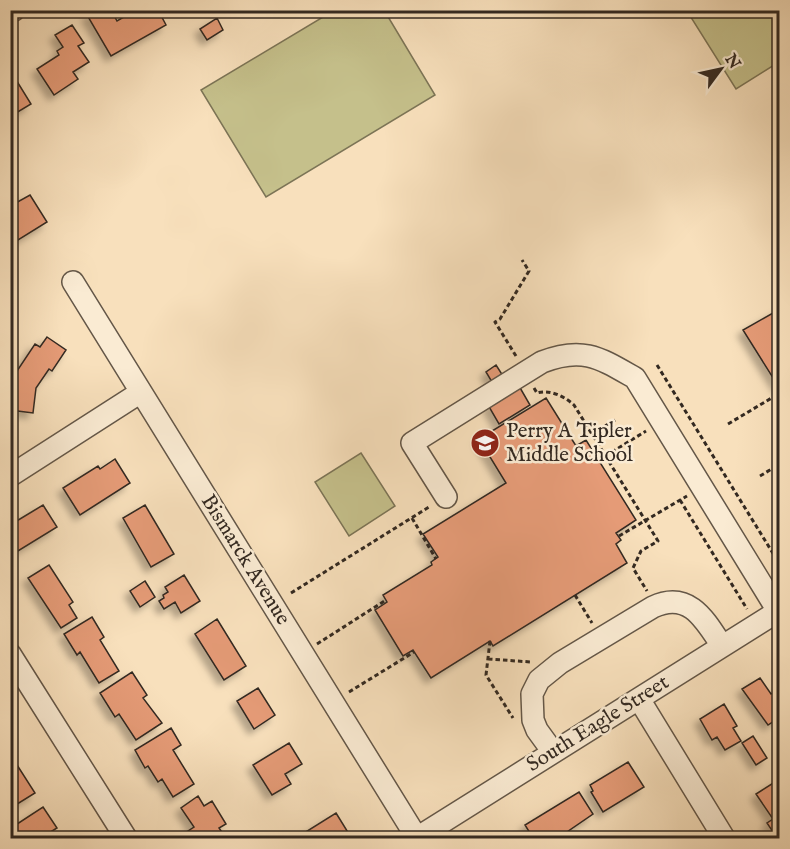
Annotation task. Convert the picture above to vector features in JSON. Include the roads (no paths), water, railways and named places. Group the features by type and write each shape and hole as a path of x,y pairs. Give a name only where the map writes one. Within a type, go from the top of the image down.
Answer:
{"street":[{"name":"Bismarck Avenue","path":"73,282 417,838"},
{"path":"446,497 412,443 542,362 568,354 589,355 603,359 635,378 779,610"},
{"path":"10,476 141,392"},
{"path":"553,752 537,730 533,720 532,694 539,680 560,663 653,607 668,602 685,604 704,617 722,646"},
{"name":"South Eagle Street","path":"417,838 779,610"},
{"path":"10,654 126,838"},
{"path":"639,699 724,838"}],"place":[{"name":"Perry A Tipler Middle School","path":"485,443"}]}
